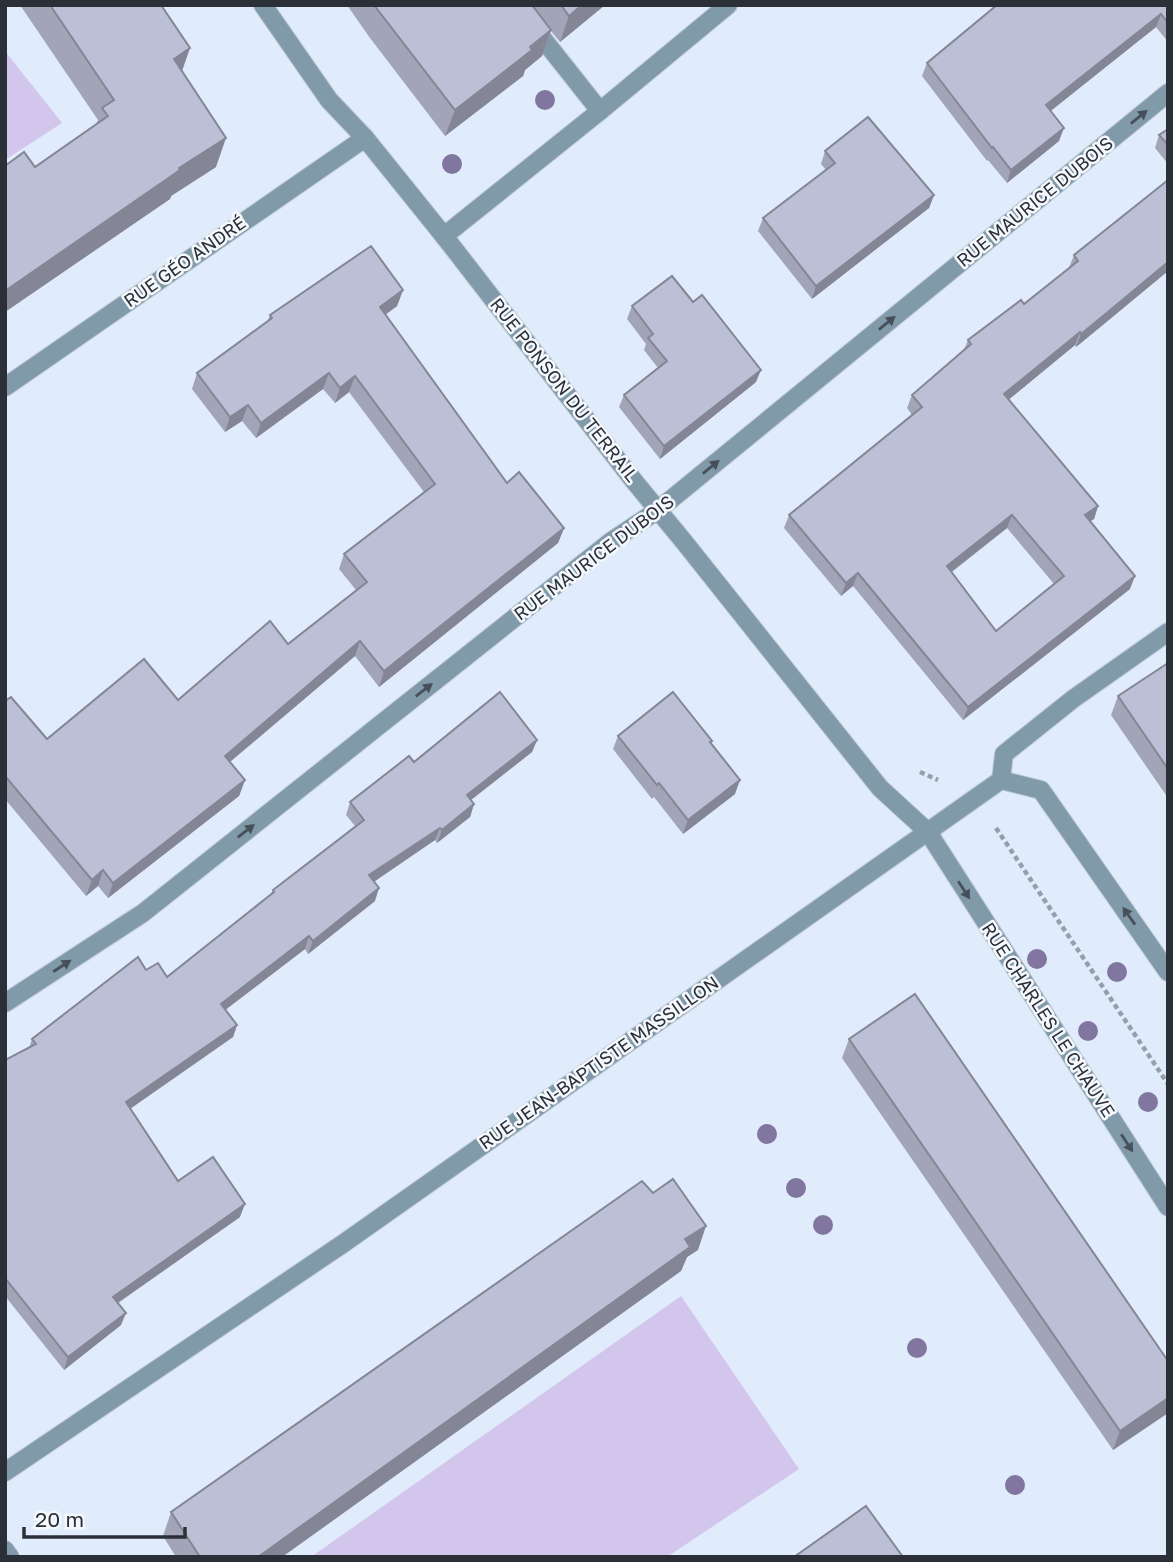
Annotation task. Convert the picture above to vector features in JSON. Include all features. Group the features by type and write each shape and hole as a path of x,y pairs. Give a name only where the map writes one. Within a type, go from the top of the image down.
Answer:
{"street":[{"name":"RUE PONSON DU TERRAIL","path":"263,5 329,100 365,138 444,236 880,788 928,832"},
{"path":"516,5 600,111"},
{"path":"444,236 728,5"},
{"name":"RUE MAURICE DUBOIS","path":"5,1003 144,913 610,542 658,510 1168,93"},
{"name":"RUE GÉO ANDRÉ","path":"5,387 365,138"},
{"path":"1168,632 1073,699 1004,754 1001,780 1041,790 1168,972"},
{"name":"RUE JEAN-BAPTISTE MASSILLON","path":"5,1472 344,1243 1001,780"},
{"name":"RUE CHARLES LE CHAUVE","path":"928,832 1168,1207"},
{"path":"5,1550 10,1557"}],"path":[{"path":"918,771 976,798 1168,1084"}],"shaded area":[{"path":"5,51 62,123 5,160"},
{"path":"681,1296 799,1469 667,1557 311,1557"}],"building":[{"path":"50,5 161,5 190,48 174,59 226,138 5,291 5,166 24,152 35,167 108,116 102,108 114,100"},
{"path":"374,5 532,5 551,30 530,47 532,50 455,110"},
{"path":"561,5 582,5 569,16"},
{"path":"997,5 1168,5 1168,23 1161,14 1046,105 1064,128 1011,170 927,63"},
{"path":"868,117 934,195 816,286 763,218 835,163 825,151"},
{"path":"1168,129 1168,145 1159,135"},
{"path":"1168,180 1168,262 1004,394 1098,506 1085,515 1135,576 968,707 858,573 846,583 789,515 922,407 912,395 971,344 968,340 1021,300 1024,304 1078,261 1074,255","holes":["1012,515 1064,576 996,631 947,566"]},
{"path":"371,246 403,290 380,307 507,483 519,472 564,528 384,671 360,641 225,756 245,780 113,883 103,870 92,880 5,776 5,701 11,697 47,739 144,659 178,700 270,621 288,644 367,582 344,554 435,484 355,376 340,388 329,373 261,423 248,405 230,417 197,373 272,318 270,315"},
{"path":"672,276 693,302 702,295 761,370 664,446 624,395 667,361 648,338 653,334 632,306"},
{"path":"1168,663 1168,769 1118,696"},
{"path":"500,692 537,740 467,795 474,804 442,830 440,828 369,875 379,888 313,941 309,936 221,1004 237,1025 126,1102 178,1181 213,1157 245,1204 113,1297 126,1313 68,1357 5,1278 5,1060 36,1044 32,1039 138,957 146,970 158,963 167,977 364,820 350,802 409,756 414,762"},
{"path":"673,692 740,780 688,820 618,736"},
{"path":"915,994 1168,1361 1168,1398 1120,1431 849,1039"},
{"path":"673,1179 706,1226 685,1239 690,1247 258,1557 200,1557 171,1512 642,1181 653,1193"},
{"path":"866,1506 903,1557 794,1557"}]}
